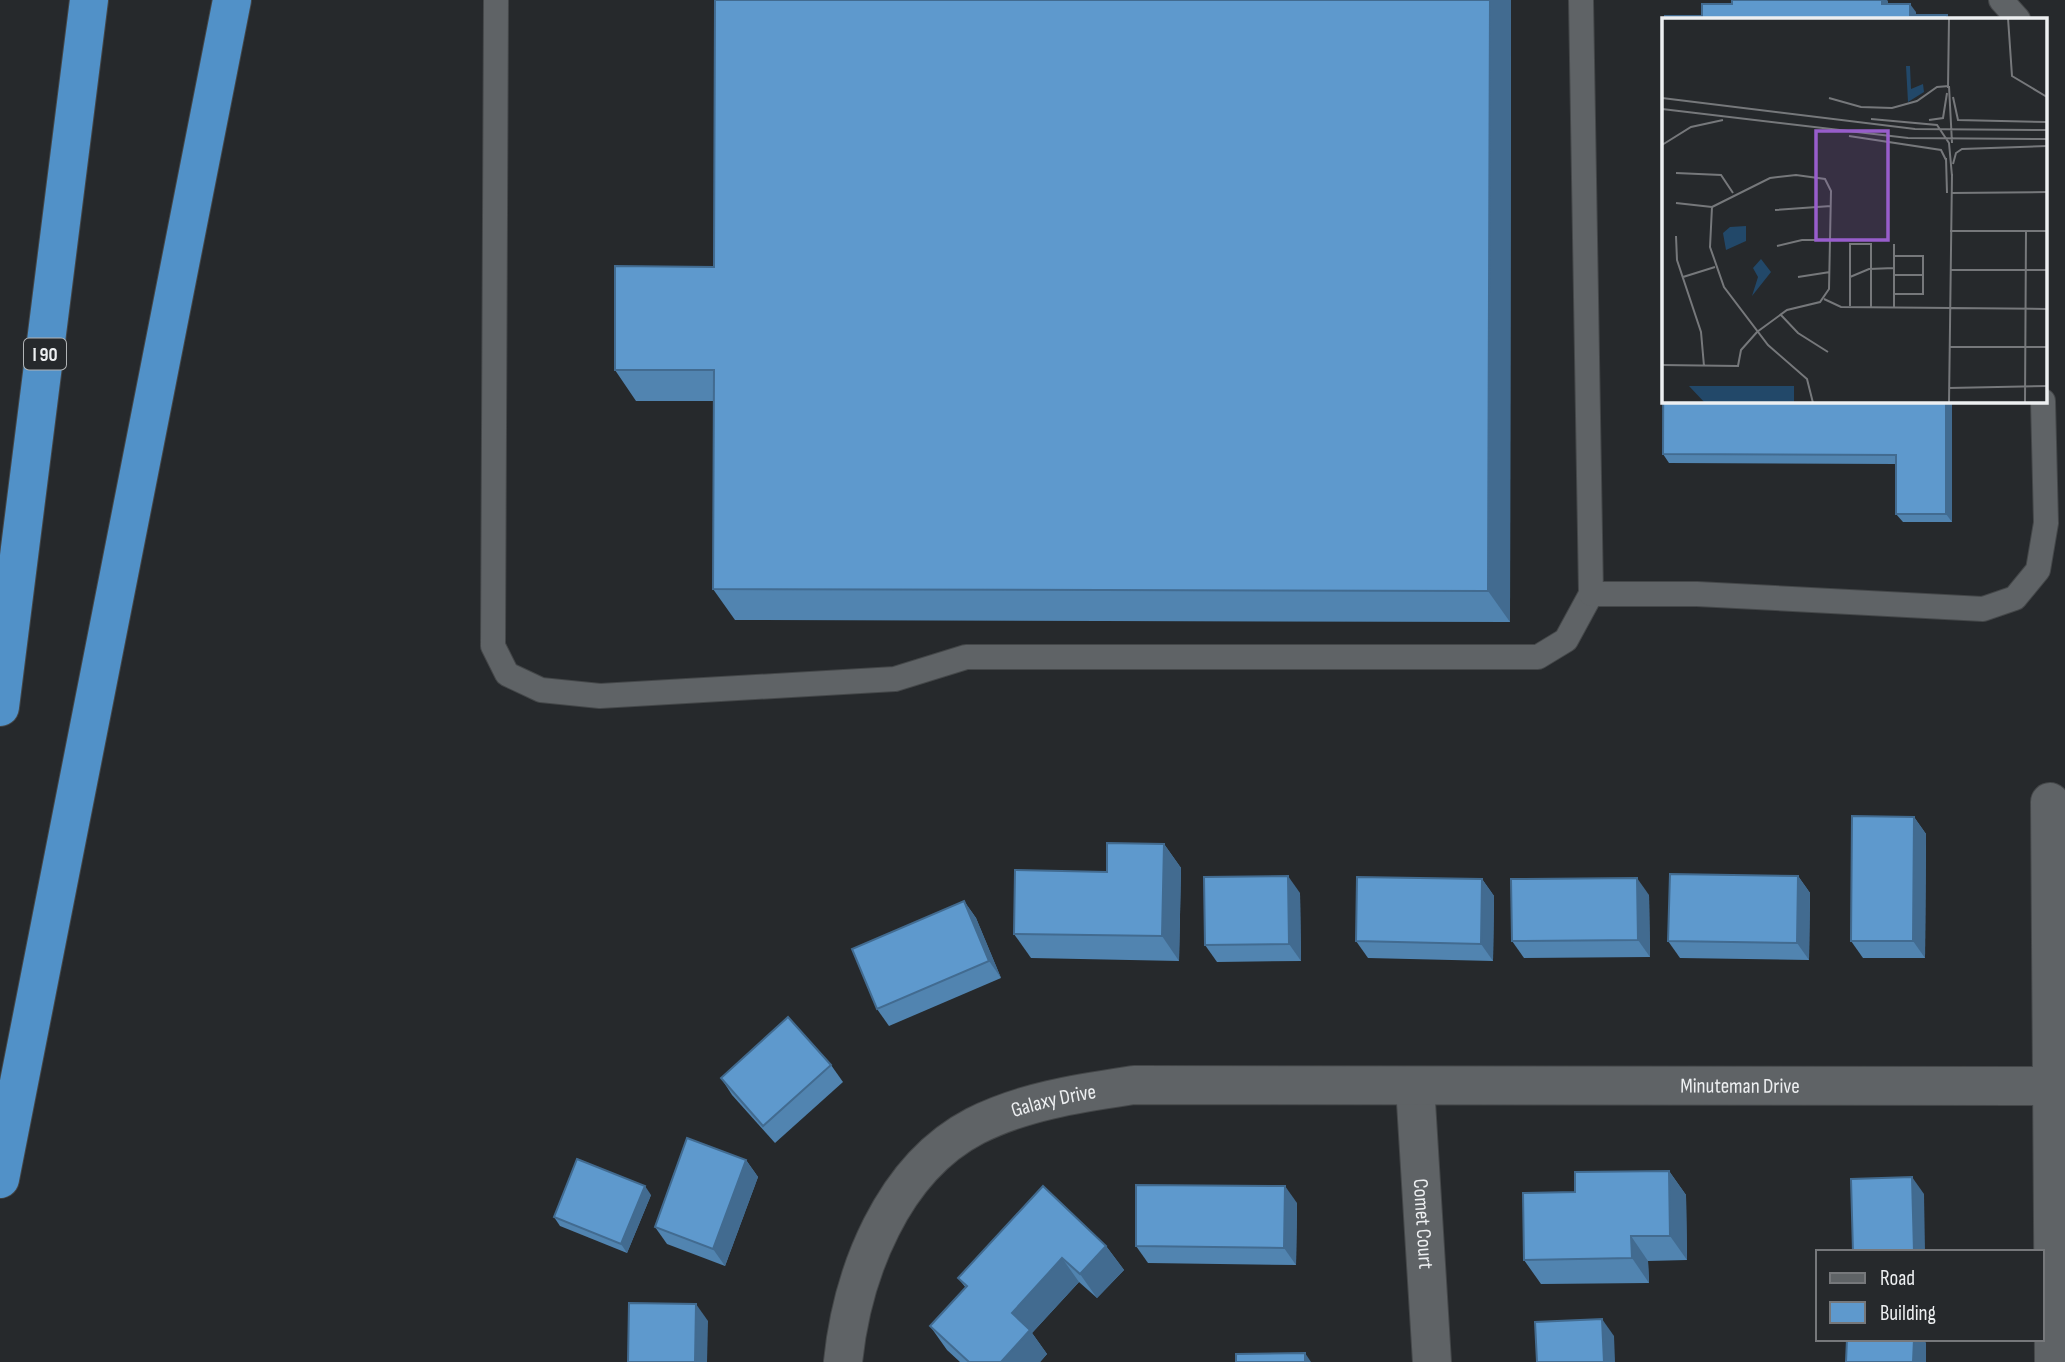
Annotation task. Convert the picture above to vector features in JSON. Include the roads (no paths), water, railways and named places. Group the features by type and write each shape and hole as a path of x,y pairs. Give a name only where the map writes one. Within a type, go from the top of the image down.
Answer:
{"highway":[{"name":"I 90","path":"0,707 89,0"},
{"path":"0,1179 232,0"}],"street":[{"path":"2050,803 2058,1086 2054,1362"},
{"name":"Galaxy Drive","path":"843,1362 861,1271 898,1198 928,1160 975,1126 1027,1106 1081,1093 1134,1085 1415,1086"},
{"name":"Minuteman Drive","path":"1415,1086 2058,1086"},
{"name":"Comet Court","path":"1415,1086 1432,1362"}],"lane":[{"path":"496,0 493,646 506,674 541,690 600,696 895,679 967,657 1538,657 1566,640 1591,594 1581,0"},
{"path":"2001,0 2017,18"},
{"path":"1591,594 1697,594 1983,609 2015,598 2038,570 2046,523 2043,402"}]}
